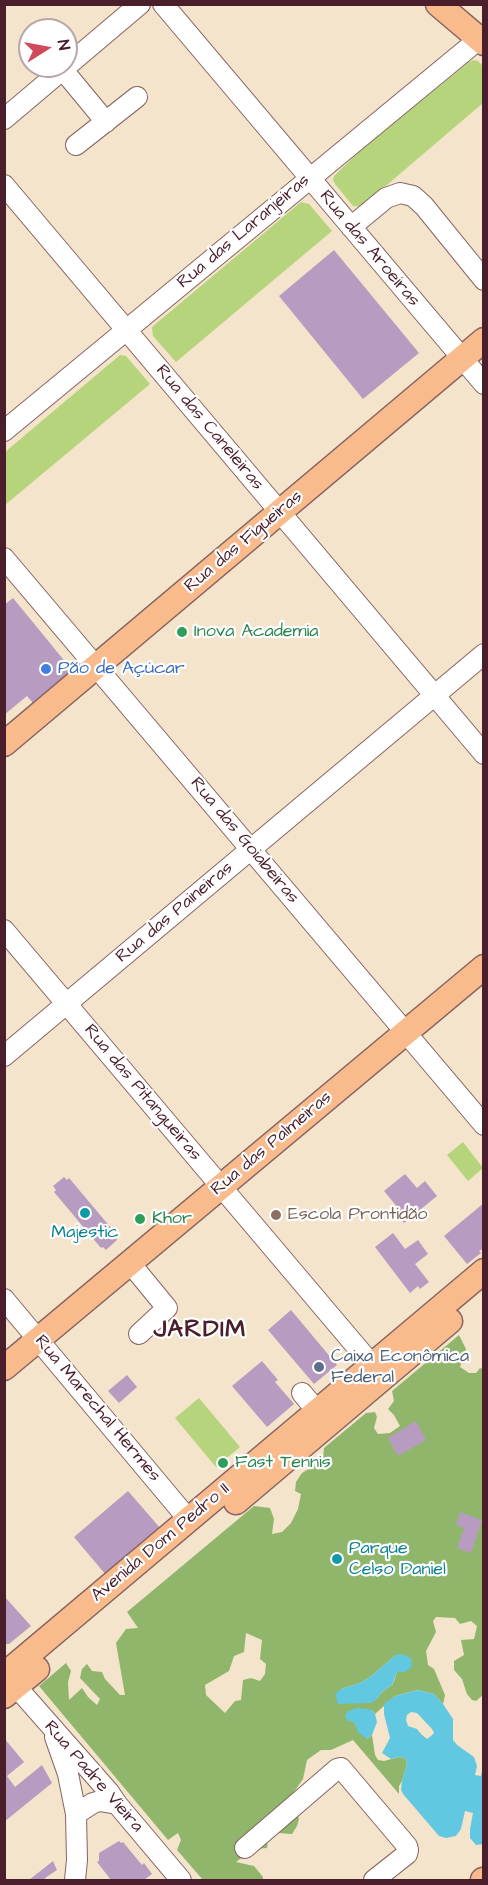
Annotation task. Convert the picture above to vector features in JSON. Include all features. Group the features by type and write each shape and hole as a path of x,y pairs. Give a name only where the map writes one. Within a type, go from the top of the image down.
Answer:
{"main road":[{"path":"438,4 482,39"},
{"name":"Rua das Figueiras","path":"4,744 483,340"},
{"name":"Rua das Palmeiras","path":"4,1368 483,967"},
{"name":"Avenida Dom Pedro II","path":"7,1681 189,1520 483,1271"},
{"name":"Avenida Dom Pedro II","path":"7,1681 483,1293"}],"street":[{"path":"78,57 140,4"},
{"name":"Rua das Aroeiras","path":"163,4 483,384"},
{"name":"Rua das Laranjeiras","path":"4,431 309,178 482,39"},
{"path":"4,119 53,78"},
{"path":"70,78 106,122"},
{"path":"76,145 137,97"},
{"name":"Rua das Caneleiras","path":"4,185 483,754"},
{"path":"351,227 386,198 400,193 413,196 424,206 483,280"},
{"name":"Rua das Goiabeiras","path":"4,558 483,1125"},
{"name":"Rua das Paineiras","path":"4,1056 483,654"},
{"name":"Rua das Pitangueiras","path":"4,930 372,1365"},
{"path":"130,1263 168,1308 139,1334"},
{"name":"Rua Marechal Hermes","path":"4,1299 189,1520"},
{"path":"302,1393 317,1412"},
{"name":"Rua Padre Vieira","path":"7,1681 60,1735 94,1774 181,1881"},
{"path":"50,1727 71,1783 76,1814 75,1881"},
{"path":"245,1848 341,1768 407,1846 407,1854 374,1881"},
{"path":"71,1783 86,1788 92,1784 94,1774"},
{"path":"76,1814 100,1801 117,1804"}],"green space":[{"path":"474,60 483,66 483,103 361,207 353,206 335,184 334,176 359,152"},
{"path":"301,202 309,204 332,231 176,362 153,336 152,327"},
{"path":"120,355 126,356 150,384 5,505 5,452"},
{"path":"463,1142 483,1168 468,1181 447,1155"},
{"name":"Parque Celso Daniel","path":"459,1335 466,1349 460,1367 469,1373 476,1373 480,1368 483,1369 483,1695 476,1701 472,1700 467,1694 462,1679 454,1670 454,1661 464,1655 461,1640 474,1639 477,1626 471,1621 460,1624 455,1618 436,1617 433,1621 436,1632 426,1651 428,1665 434,1669 445,1695 443,1704 434,1694 418,1690 395,1696 375,1714 372,1710 355,1723 367,1739 372,1735 378,1760 405,1758 407,1764 399,1786 399,1794 353,1740 331,1750 321,1750 307,1760 303,1779 288,1800 296,1808 299,1819 292,1834 278,1833 268,1841 267,1848 254,1849 236,1862 254,1866 263,1880 203,1880 177,1850 181,1840 178,1833 168,1840 39,1686 66,1663 71,1671 68,1682 69,1700 82,1688 97,1705 100,1699 80,1678 82,1669 87,1664 92,1671 102,1672 105,1679 120,1695 125,1695 116,1643 126,1629 138,1628 127,1612 254,1506 270,1508 274,1519 272,1534 282,1532 291,1523 298,1509 301,1494 295,1491 296,1482 302,1473 323,1460 324,1448 366,1413 375,1412 377,1417 374,1428 378,1434 390,1433 400,1426 388,1409 394,1401 392,1391","holes":["246,1633 262,1640 260,1659 266,1664 265,1674 260,1681 251,1678 243,1680 241,1700 235,1701 225,1713 206,1695 205,1685 229,1671 234,1656 244,1652","396,1655 397,1672 392,1685 370,1703 355,1702 341,1689 370,1677"]},
{"path":"199,1398 240,1447 216,1467 175,1418"}],"water":[{"path":"402,1654 411,1658 412,1667 405,1672 397,1672 392,1685 376,1700 370,1703 338,1704 335,1694 341,1689 360,1683 396,1655"},
{"path":"418,1690 434,1694 453,1719 453,1740 474,1757 477,1766 475,1775 481,1776 483,1765 483,1844 476,1845 470,1838 473,1813 465,1811 461,1829 456,1836 446,1838 439,1836 403,1794 402,1781 407,1764 405,1758 391,1759 382,1753 390,1738 384,1704 395,1696","holes":["411,1712 417,1713 434,1733 427,1739 417,1729 408,1726 407,1715"]},
{"path":"356,1708 372,1710 375,1714 377,1722 372,1735 367,1739 358,1732 355,1723 345,1717 347,1712"}],"building":[{"path":"334,250 419,353 363,399 279,296"},
{"path":"13,598 72,670 33,703 27,696 4,715 4,605"},
{"path":"405,1174 417,1188 425,1181 437,1196 404,1223 394,1211 398,1208 384,1191"},
{"name":"Majestic","path":"64,1177 67,1180 69,1178 117,1235 115,1237 117,1240 106,1250 101,1248 54,1192 56,1190 53,1186"},
{"path":"484,1203 484,1248 467,1264 444,1236"},
{"path":"393,1233 405,1249 418,1240 428,1254 415,1264 429,1282 420,1289 418,1286 410,1293 375,1247"},
{"path":"291,1310 337,1365 314,1384 268,1330"},
{"path":"262,1361 278,1380 275,1382 294,1404 267,1427 232,1386"},
{"path":"127,1375 137,1387 119,1403 108,1391"},
{"path":"416,1421 426,1440 398,1456 388,1438"},
{"path":"128,1491 161,1529 106,1575 74,1537"},
{"path":"460,1512 482,1520 471,1553 457,1548 464,1528 456,1525"},
{"path":"4,1596 31,1626 9,1644 4,1644"},
{"path":"4,1738 24,1762 7,1776 15,1787 42,1765 52,1783 4,1822"},
{"path":"119,1841 123,1842 142,1865 144,1863 152,1874 144,1880 111,1880 97,1862 99,1853"},
{"path":"53,1861 57,1870 45,1878 46,1880 29,1880"}],"place":[{"name":"Inova Academia","path":"182,632"},
{"name":"Pão de Açúcar","path":"46,669"},
{"name":"Majestic","path":"85,1213"},
{"name":"Escola Prontidão","path":"276,1215"},
{"name":"Khor","path":"140,1219"},
{"name":"Caixa Econômica Federal","path":"319,1367"},
{"name":"Fast Tennis","path":"223,1463"},
{"name":"Parque Celso Daniel","path":"337,1559"}],"district":[{"name":"JARDIM","path":"200,1331"}]}
